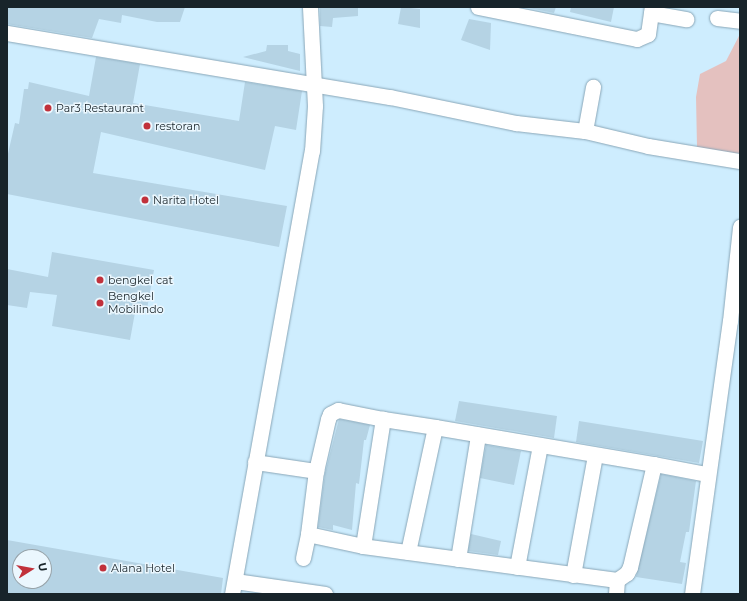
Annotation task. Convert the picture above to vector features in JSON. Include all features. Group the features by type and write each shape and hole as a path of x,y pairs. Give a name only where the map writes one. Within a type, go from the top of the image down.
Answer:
{"street":[{"path":"310,7 315,126 312,151 255,462 234,587 325,594"},
{"path":"478,7 637,39 648,34 652,10 686,19"},
{"path":"717,18 740,21"},
{"path":"7,34 313,86 390,97 516,123 585,132 648,146 740,161"},
{"path":"585,132 593,87"},
{"path":"692,594 735,322 740,227"},
{"path":"303,558 308,534 316,471 328,419 332,412 343,411 701,473"},
{"path":"363,546 383,419"},
{"path":"408,552 435,427"},
{"path":"458,559 478,435"},
{"path":"518,567 540,445"},
{"path":"573,575 595,455"},
{"path":"255,462 316,471"},
{"path":"308,534 363,546 573,575 617,587 630,567 654,464"}],"shaded area":[{"path":"740,34 740,154 697,147 696,97 700,74 726,61"}],"building":[{"path":"7,7 185,7 180,22 157,22 122,15 121,23 99,19 92,38 7,24"},
{"path":"320,7 358,7 358,16 333,18 332,27 320,26"},
{"path":"401,7 420,9 420,28 398,24"},
{"path":"524,7 556,7 554,13"},
{"path":"571,7 614,7 611,22 570,12"},
{"path":"469,19 491,23 490,50 461,40"},
{"path":"267,45 288,45 288,51 300,54 300,71 243,57 266,51"},
{"path":"96,57 140,64 133,103 239,121 245,82 302,91 296,130 275,126 265,170 101,132 93,173 287,206 279,247 7,194 7,158 15,123 19,124 24,89 28,89 29,82 89,96"},
{"path":"52,252 154,270 147,309 136,307 130,340 52,326 57,295 30,292 27,308 7,305 7,269 48,277"},
{"path":"459,401 557,416 554,438 455,421"},
{"path":"339,419 370,425 366,440 364,440 359,484 356,483 352,530 333,525 333,530 318,527 325,473"},
{"path":"579,421 703,441 699,463 576,442"},
{"path":"486,445 521,451 514,485 480,478"},
{"path":"661,474 696,481 689,532 686,532 680,562 686,563 682,584 636,577"},
{"path":"471,534 501,541 498,555 468,551"},
{"name":"Alana Hotel","path":"7,540 223,578 221,594 7,594"}],"place":[{"name":"Par3 Restaurant","path":"48,108"},
{"name":"restoran","path":"147,126"},
{"name":"Narita Hotel","path":"145,200"},
{"name":"bengkel cat","path":"100,280"},
{"name":"Bengkel Mobilindo","path":"100,303"},
{"name":"Alana Hotel","path":"103,568"}]}
